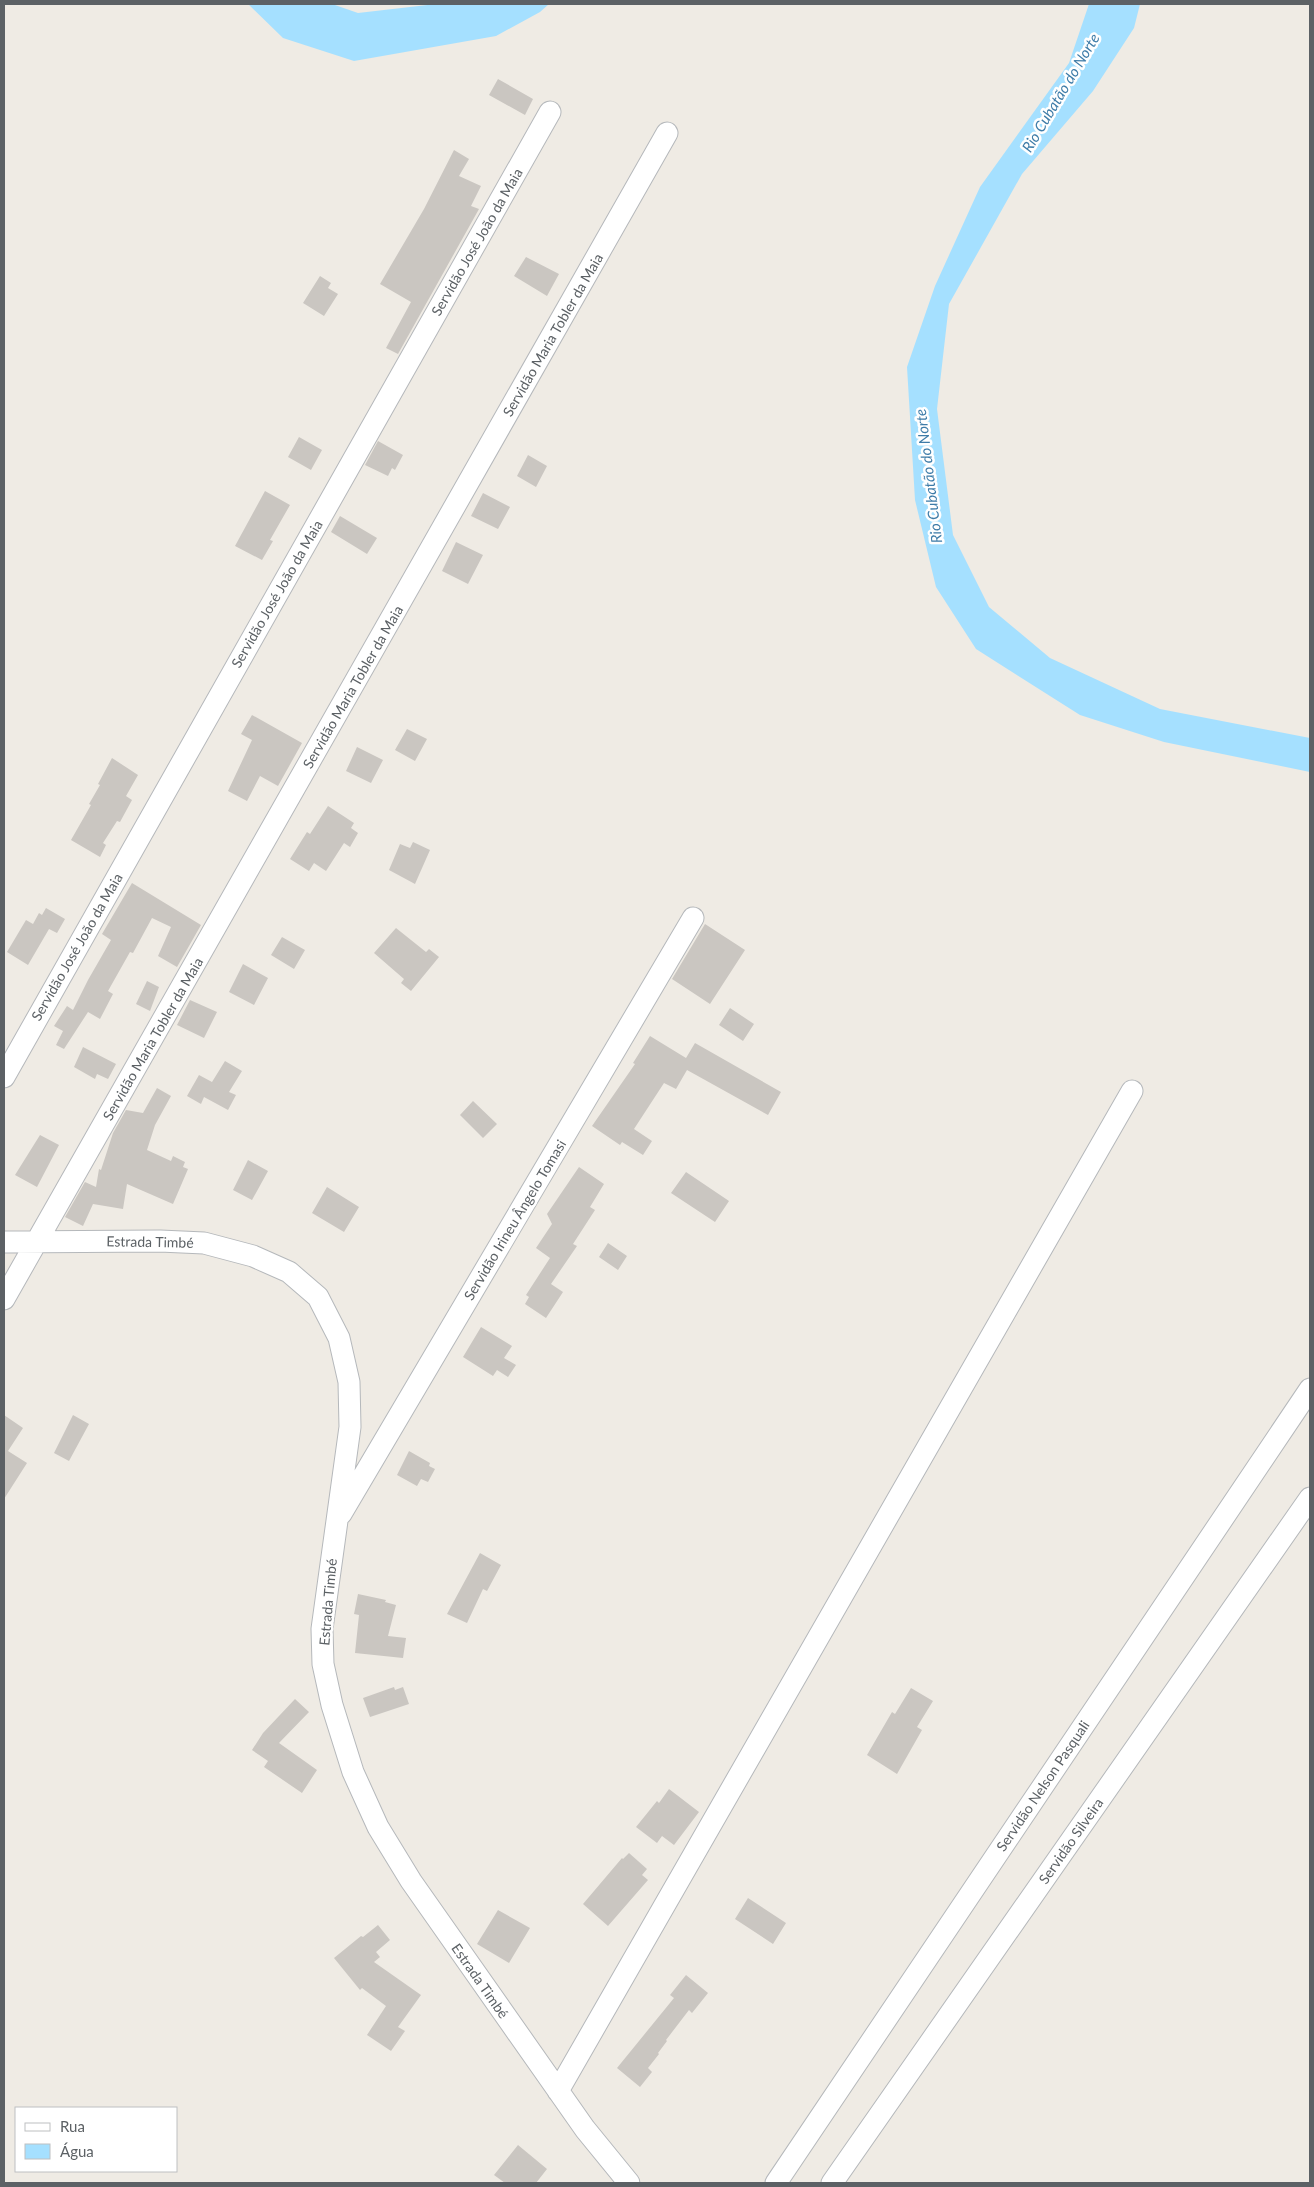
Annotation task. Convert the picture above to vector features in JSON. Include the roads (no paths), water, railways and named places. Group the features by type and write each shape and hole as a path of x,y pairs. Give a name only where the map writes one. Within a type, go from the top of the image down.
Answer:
{"street":[{"name":"Servidão José João da Maia","path":"4,1077 550,112"},
{"name":"Servidão Maria Tobler da Maia","path":"4,1299 39,1241 667,133"},
{"name":"Servidão Irineu Ângelo Tomasi","path":"336,1523 693,918"},
{"path":"558,2091 1132,1091"},
{"name":"Estrada Timbé","path":"4,1242 160,1241 204,1244 253,1256 289,1272 318,1297 339,1338 349,1382 350,1427 322,1629 323,1664 332,1704 353,1772 378,1827 411,1882 585,2129 629,2183"},
{"name":"Servidão Nelson Pasquali","path":"776,2183 1310,1389"},
{"name":"Servidão Silveira","path":"832,2183 1310,1498"}],"water":[{"path":"248,4 332,4 358,13 436,4 549,4 540,12 496,36 354,61 283,38"},
{"name":"Rio Cubatão do Norte","path":"1089,4 1140,4 1134,28 1093,91 1022,174 949,304 937,409 953,535 989,607 1050,658 1160,709 1310,738 1310,772 1164,742 1080,715 976,649 936,587 915,500 907,367 935,286 980,187 1069,63"}]}
